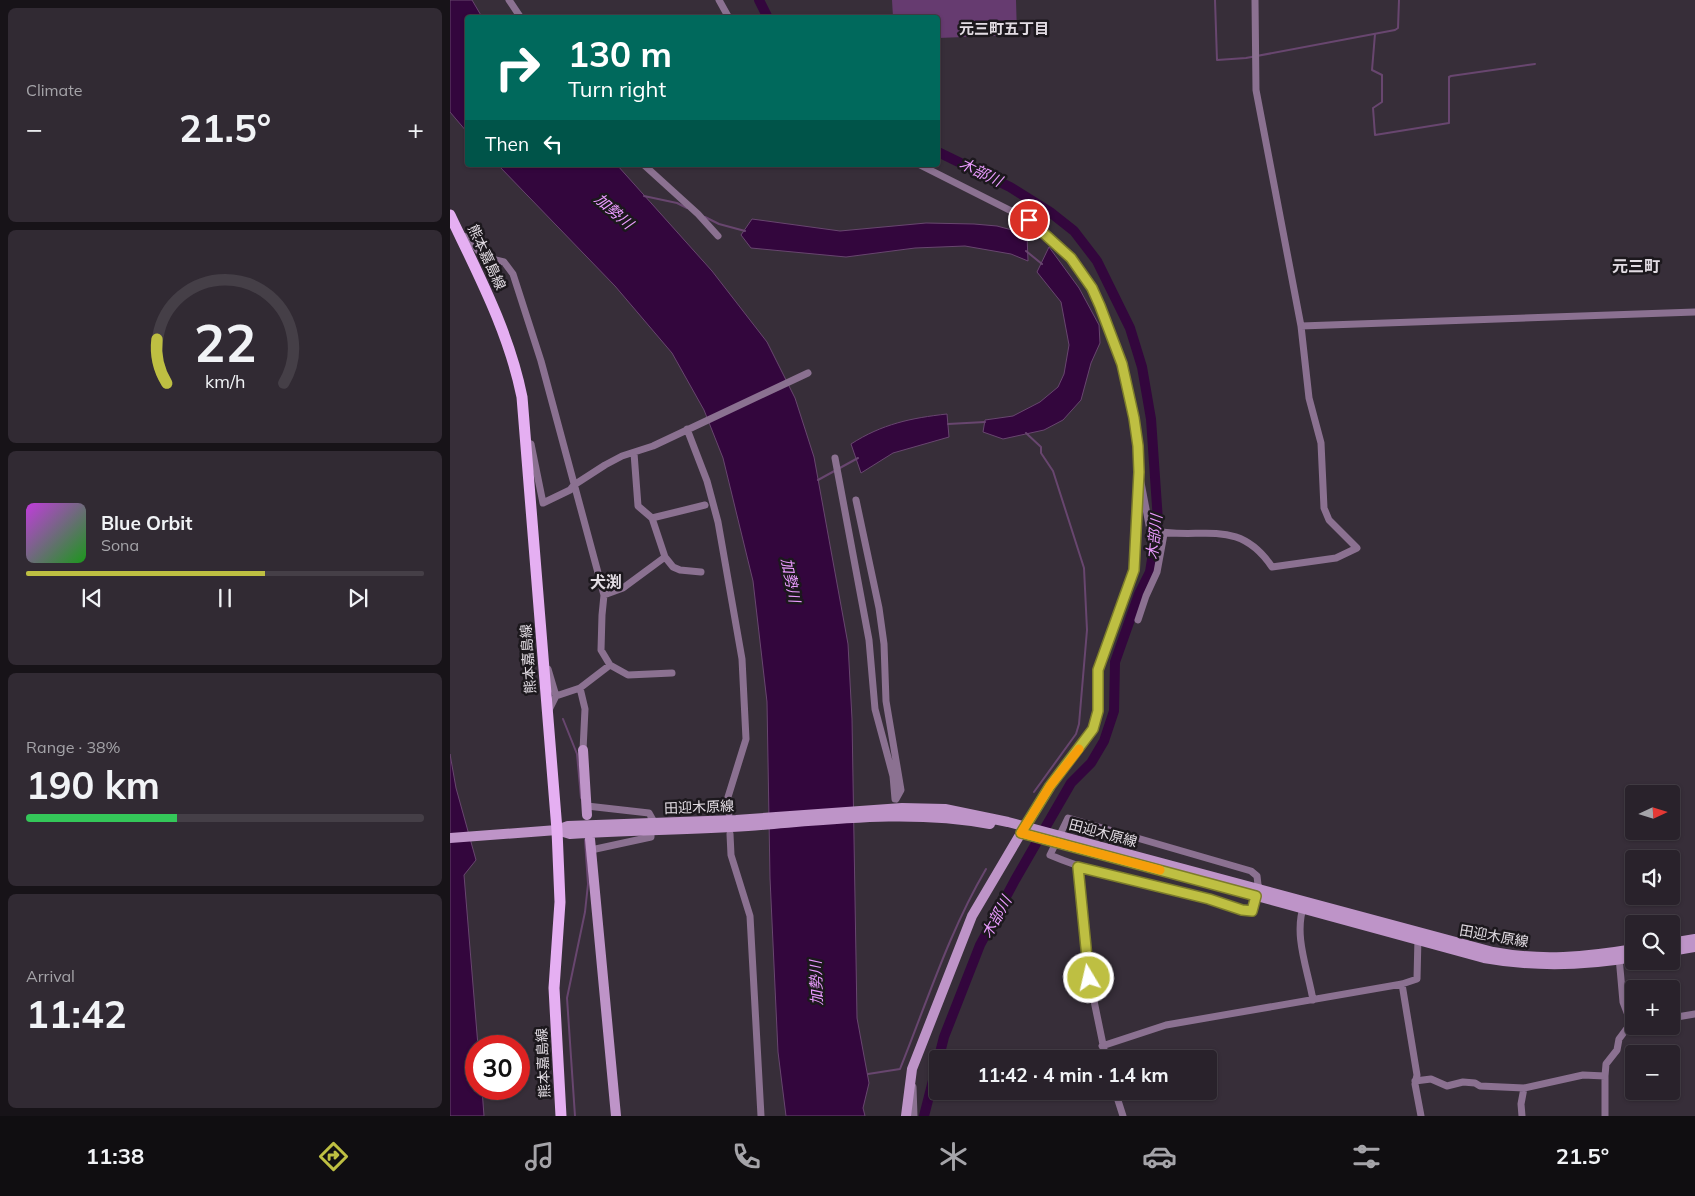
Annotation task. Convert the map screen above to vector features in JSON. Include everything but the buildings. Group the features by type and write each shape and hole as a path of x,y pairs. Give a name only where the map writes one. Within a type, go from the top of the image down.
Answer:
{"main road":[{"name":"熊本嘉島線","path":"450,215 495,309 512,353 522,397 557,830 560,902 554,988 561,1116"},
{"path":"582,750 587,810"},
{"name":"田迎木原線","path":"450,838 557,830 570,834 652,826 744,823 860,814 936,816 1028,831 1071,842 1418,937 1484,958 1524,964 1577,964 1625,953"},
{"path":"906,1116 912,1069 972,916 1028,831"},
{"path":"590,844 616,1116"},
{"path":"1680,942 1695,939"},
{"path":"1680,950 1695,947"},
{"name":"田迎木原線","path":"1619,956 1625,956"}],"street":[{"path":"509,0 519,15"},
{"path":"720,0 728,15"},
{"path":"1139,472 1150,530 1162,533 1202,532 1233,535 1245,540 1263,553 1272,567 1336,558 1358,548 1329,520 1324,508 1321,443 1308,398 1301,326 1256,90 1255,0"},
{"path":"646,167 698,214 718,236"},
{"path":"924,167 1029,220 1060,246 1080,270 1100,306 1122,364 1134,418 1139,472 1134,570 1098,670 1098,711 1093,729 1050,786 1028,831"},
{"path":"460,236 468,236 483,257 504,262 513,274 541,361 604,595 601,650 610,665 628,675 672,673"},
{"path":"1301,326 1695,312"},
{"path":"527,443 531,444 543,503 570,490 574,484 622,456 634,454 808,373"},
{"path":"687,429 708,480 718,522 742,659 746,739 728,797 729,813"},
{"path":"634,454 638,506 652,518 665,557 674,567 680,570 702,572"},
{"path":"835,458 869,640 875,709 893,776 896,799 901,790 886,701 884,644 877,599 856,500"},
{"path":"652,518 705,504"},
{"path":"1138,620 1157,572 1162,533"},
{"path":"604,595 624,588 665,557"},
{"path":"543,654 556,696 547,715"},
{"path":"556,696 580,688 610,665"},
{"path":"580,688 585,709 582,750"},
{"path":"587,810 649,813 652,826 651,837 590,844"},
{"path":"1068,818 1251,871 1257,876 1259,893 1252,911 1242,910 1209,899 1078,867 1050,856 1068,818"},
{"path":"730,834 731,855 750,916 761,1116"},
{"path":"1078,867 1086,962 1103,1050"},
{"path":"1304,905 1301,929 1304,963 1313,1000"},
{"path":"1102,1046 1166,1025 1402,984 1417,979 1418,937"},
{"path":"1619,956 1625,1007"},
{"path":"1402,984 1417,1075 1416,1081 1421,1116"},
{"path":"1680,1016 1695,1014"},
{"path":"1605,1116 1604,1076 1606,1064 1616,1050 1619,1039 1625,1032"},
{"path":"912,1069 914,1116"},
{"path":"1416,1081 1430,1079 1447,1086 1463,1082 1475,1083 1480,1086 1524,1088 1583,1075 1604,1076"},
{"path":"1522,1116 1521,1104 1524,1088"},
{"path":"1118,1100 1123,1116"}],"shaded area":[{"path":"892,0 1016,0 1017,35 940,38 940,15 893,15"}],"water":[{"path":"450,0 472,0 481,15 465,15 465,130 450,112"},
{"name":"加勢川","path":"500,167 619,167 712,271 767,342 795,398 814,457 848,644 852,719 857,1018 869,1083 863,1108 865,1116 786,1116 778,1052 770,878 767,702 753,581 723,458 704,410 672,353 615,286"},
{"path":"752,219 840,231 926,223 997,226 1027,234 1028,261 1011,254 965,246 915,248 846,257 751,248 741,235"},
{"path":"1049,247 1079,288 1099,325 1100,343 1091,363 1081,400 1063,420 1044,430 1003,439 983,432 985,420 1013,416 1040,402 1058,387 1064,374 1069,345 1061,302 1037,272"},
{"path":"947,414 949,437 893,453 861,473 851,444 874,431 897,423"},
{"path":"450,754 456,788 476,860 464,875 477,1035 465,1035 465,1100 483,1100 484,1116 450,1116"}],"waterway":[{"name":"木部川","path":"759,0 766,15"},
{"path":"1215,0 1217,60 1246,58 1395,30 1398,28 1399,0"},
{"path":"1375,34 1372,70 1382,75 1382,102 1373,108 1375,135 1449,123 1449,77 1451,76 1535,64"},
{"name":"木部川","path":"924,1116 944,1037 980,945 1071,783 1091,763 1104,741 1114,711 1115,662 1139,594 1150,572 1158,521 1151,419 1142,367 1130,328 1097,261 1074,231 1050,212 1010,187 940,153"},
{"path":"644,196 677,203 687,208"},
{"path":"705,217 719,224 745,231"},
{"path":"1026,251 1042,264"},
{"path":"948,424 985,422"},
{"path":"1026,433 1041,447 1041,453 1053,471 1084,568 1087,630 1079,724 1076,734 1034,792"},
{"path":"818,480 858,458"},
{"path":"563,719 577,754 581,798"},
{"path":"575,1116 567,998 585,912 588,884 585,840"},
{"path":"868,1074 900,1069 950,942 986,869"}],"slow traffic":[{"path":"1079,749 1050,786 1021,833 1160,870"}],"district":[{"name":"元三町五丁目","path":"1004,28"},
{"name":"元三町","path":"1636,266"},
{"name":"犬渕","path":"606,582"}],"route":[{"path":"1029,220 1060,246 1071,258 1092,288 1100,306 1122,364 1134,418 1139,472 1134,570 1098,670 1098,711 1093,729 1050,786 1021,833 1256,896 1252,911 1242,910 1209,899 1078,867 1089,978"}]}
